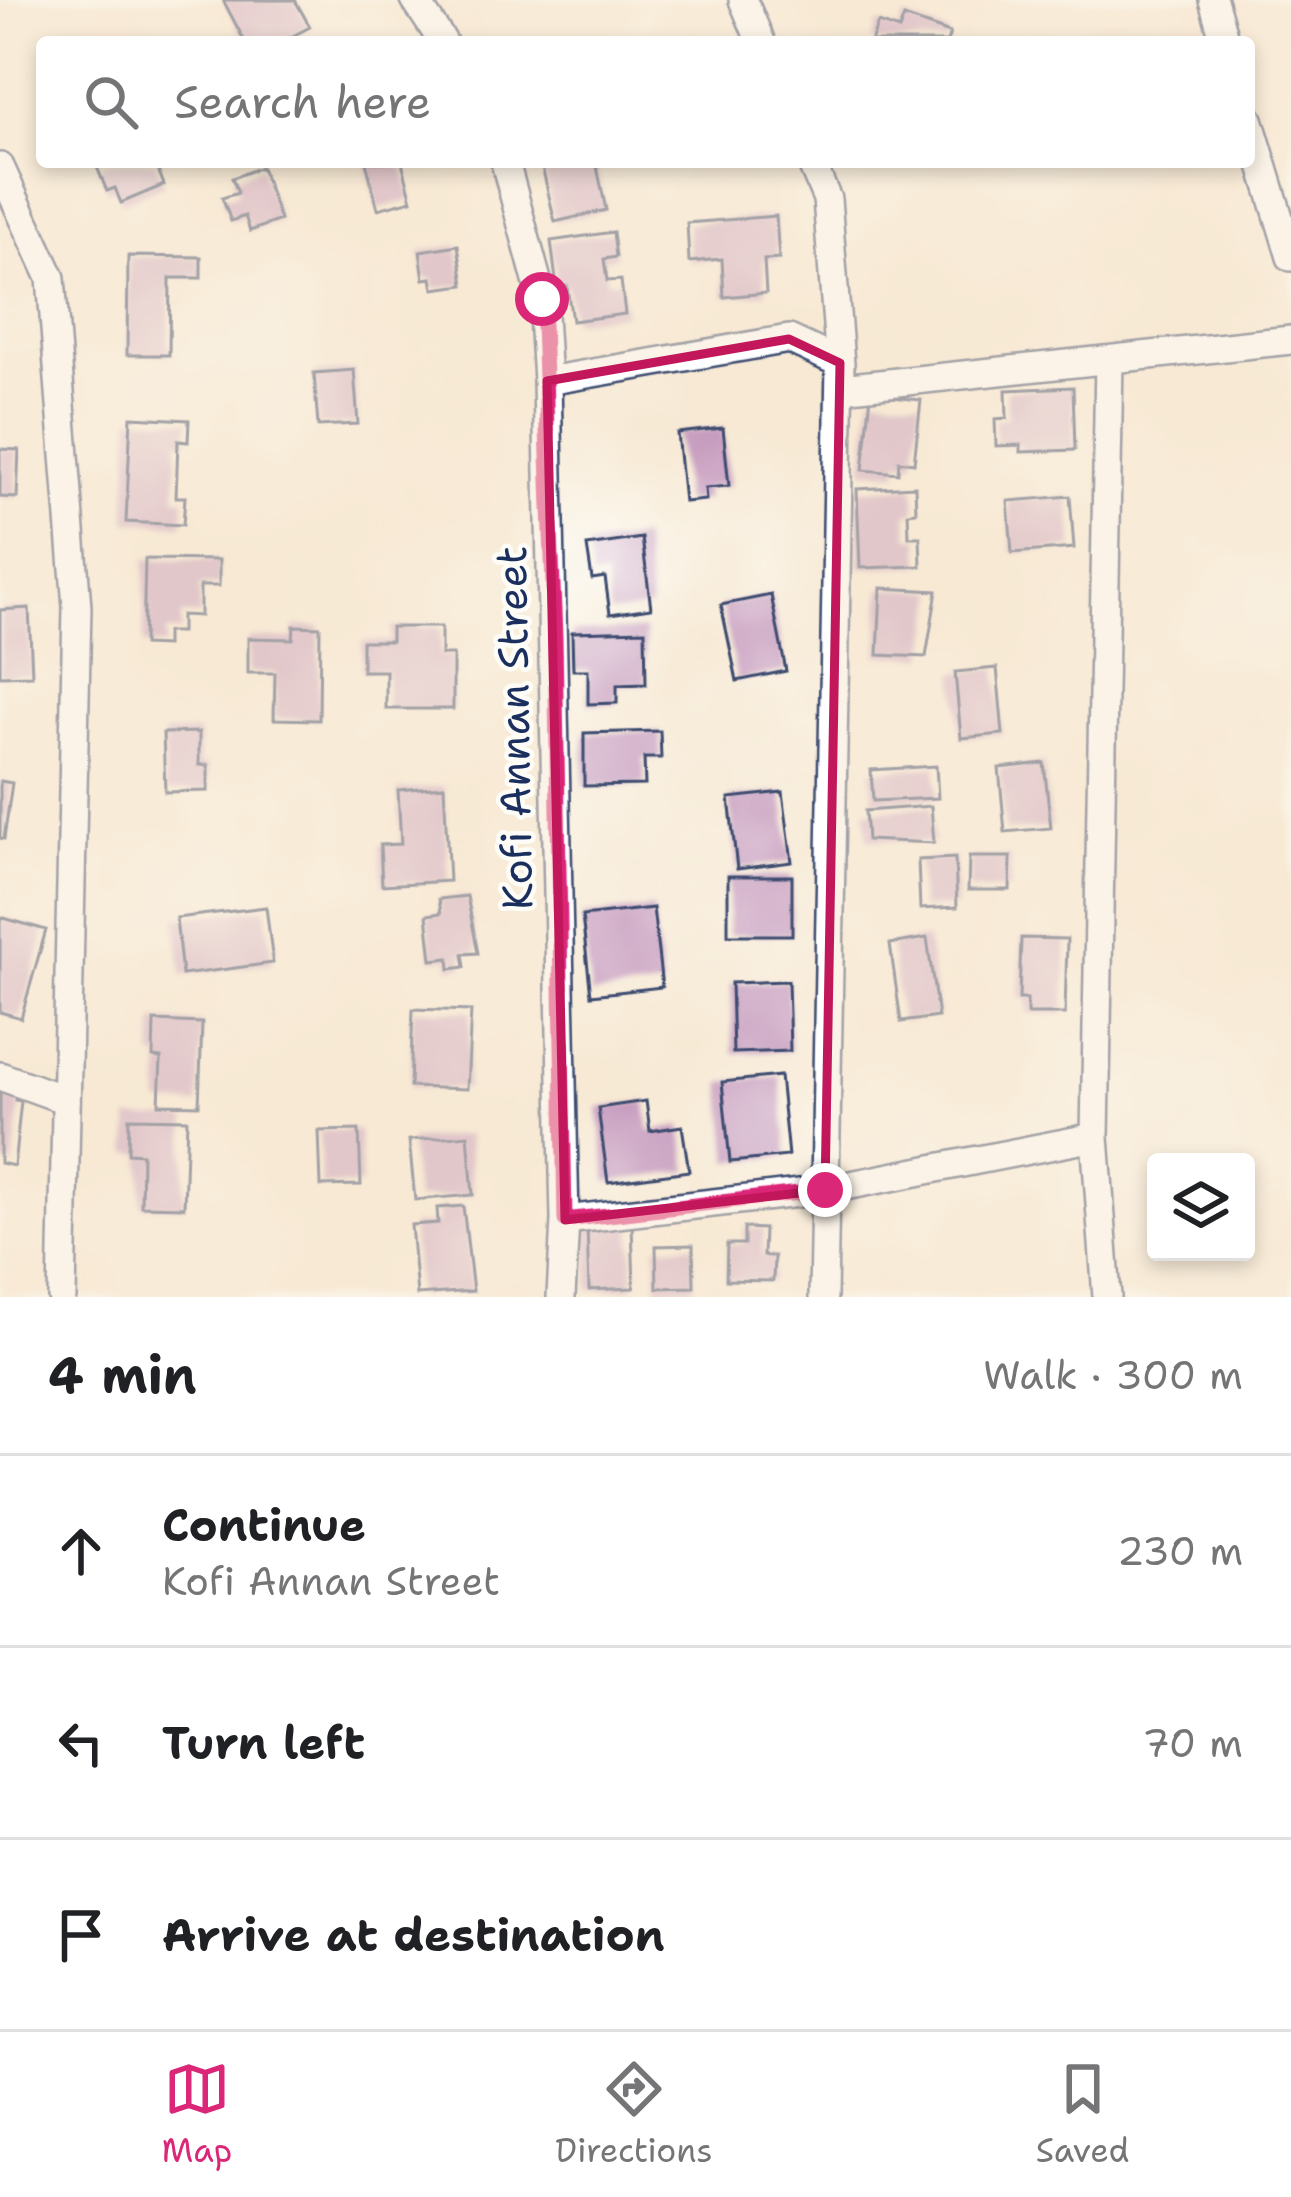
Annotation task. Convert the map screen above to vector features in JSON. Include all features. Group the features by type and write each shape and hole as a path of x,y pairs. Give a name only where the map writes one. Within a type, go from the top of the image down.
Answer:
{"street":[{"path":"416,0 439,36"},
{"path":"743,0 758,36"},
{"path":"1213,0 1224,36"},
{"path":"1255,139 1291,257"},
{"path":"0,167 51,278 77,607 62,1297"},
{"name":"Kofi Annan Street","path":"507,168 542,299 547,381 565,1220 561,1297"},
{"path":"814,168 827,200 840,376 823,1297"},
{"path":"547,381 789,339 840,376 1109,360 1291,340"},
{"path":"1107,1297 1095,1137 1109,360"},
{"path":"0,1076 67,1100"},
{"path":"565,1220 825,1190 1095,1137"}],"highlighted area":[{"path":"789,339 840,363 825,1190 565,1220 547,381"}],"building":[{"path":"223,0 295,0 310,27 293,36 242,36"},
{"path":"904,17 950,33 873,36 878,23 899,30"},
{"path":"97,168 157,168 164,185 121,203 115,188 107,191"},
{"path":"261,168 280,220 250,231 245,216 231,221 222,198 238,193 232,178"},
{"path":"368,168 404,168 412,200 378,209"},
{"path":"542,168 597,168 606,210 555,222"},
{"path":"776,216 779,259 764,260 766,293 724,297 722,259 689,262 687,223"},
{"path":"613,232 616,257 604,259 607,281 621,280 625,314 572,321 567,286 557,288 551,241"},
{"path":"458,245 464,285 434,289 432,278 424,279 420,251"},
{"path":"128,256 201,257 201,278 170,278 169,355 127,355"},
{"path":"354,370 358,424 318,426 314,373"},
{"path":"1073,387 1075,450 1021,452 1021,445 996,446 995,419 1007,418 1006,390"},
{"path":"871,395 921,400 914,463 899,461 898,473 863,470"},
{"path":"131,417 189,420 188,442 178,441 176,497 185,497 183,525 126,522"},
{"path":"723,428 729,486 705,488 706,500 684,502 677,433"},
{"path":"0,449 19,450 17,498 0,497"},
{"path":"915,486 916,512 908,513 909,537 920,537 921,566 860,568 857,489"},
{"path":"1070,496 1074,548 1012,553 1008,501"},
{"path":"642,538 651,608 610,614 605,577 592,579 587,546"},
{"path":"145,559 219,560 219,586 200,586 200,616 181,615 181,632 166,632 166,646 143,645"},
{"path":"881,588 937,591 926,657 878,655"},
{"path":"771,595 786,671 737,681 721,605"},
{"path":"29,608 32,675 0,676 0,610"},
{"path":"294,626 320,627 319,720 274,719 275,673 248,673 248,638 293,639"},
{"path":"391,627 441,627 441,655 453,655 453,709 386,709 386,671 362,671 362,641 391,641"},
{"path":"645,630 646,684 617,685 617,703 588,704 588,670 573,670 572,632"},
{"path":"997,668 1003,734 961,738 955,672"},
{"path":"660,731 661,758 644,758 645,785 584,786 584,733"},
{"path":"199,732 199,765 208,765 208,791 165,792 163,733"},
{"path":"1044,763 1051,828 1005,832 999,768"},
{"path":"936,766 938,798 873,801 871,770"},
{"path":"0,781 12,783 4,839 0,838"},
{"path":"444,786 449,881 382,885 380,845 401,844 398,790"},
{"path":"783,792 792,862 737,869 729,798"},
{"path":"931,806 934,843 867,840 865,811"},
{"path":"969,857 1011,857 1010,890 968,890"},
{"path":"955,858 957,907 920,909 918,860"},
{"path":"728,876 792,876 792,935 728,935"},
{"path":"467,896 478,953 463,954 465,967 450,969 449,958 432,960 427,915 441,913 439,899"},
{"path":"266,907 273,963 182,975 176,918"},
{"path":"653,908 662,987 591,995 582,916"},
{"path":"0,917 46,930 21,1018 0,1012"},
{"path":"927,938 938,1017 901,1022 890,944"},
{"path":"1021,938 1067,939 1065,1014 1027,1014 1027,999 1019,999"},
{"path":"788,981 790,1051 733,1053 731,983"},
{"path":"413,1009 471,1011 467,1089 410,1087"},
{"path":"154,1021 202,1023 199,1105 159,1104 161,1058 153,1057"},
{"path":"780,1076 788,1156 730,1162 722,1082"},
{"path":"0,1082 18,1086 15,1100 21,1101 14,1166 0,1163"},
{"path":"646,1101 650,1131 682,1126 689,1171 608,1182 598,1108"},
{"path":"129,1118 187,1119 184,1207 141,1206 142,1154 128,1153"},
{"path":"359,1130 361,1185 321,1186 319,1131"},
{"path":"468,1135 473,1195 415,1200 409,1140"},
{"path":"463,1206 473,1291 417,1295 411,1225 438,1223 437,1208"},
{"path":"632,1223 634,1288 589,1290 587,1225"},
{"path":"744,1228 764,1229 763,1256 774,1256 773,1281 726,1280 727,1244 744,1244"},
{"path":"693,1245 694,1287 657,1288 656,1246"}],"route":[{"path":"542,299 555,637 565,1220 825,1190"}]}
